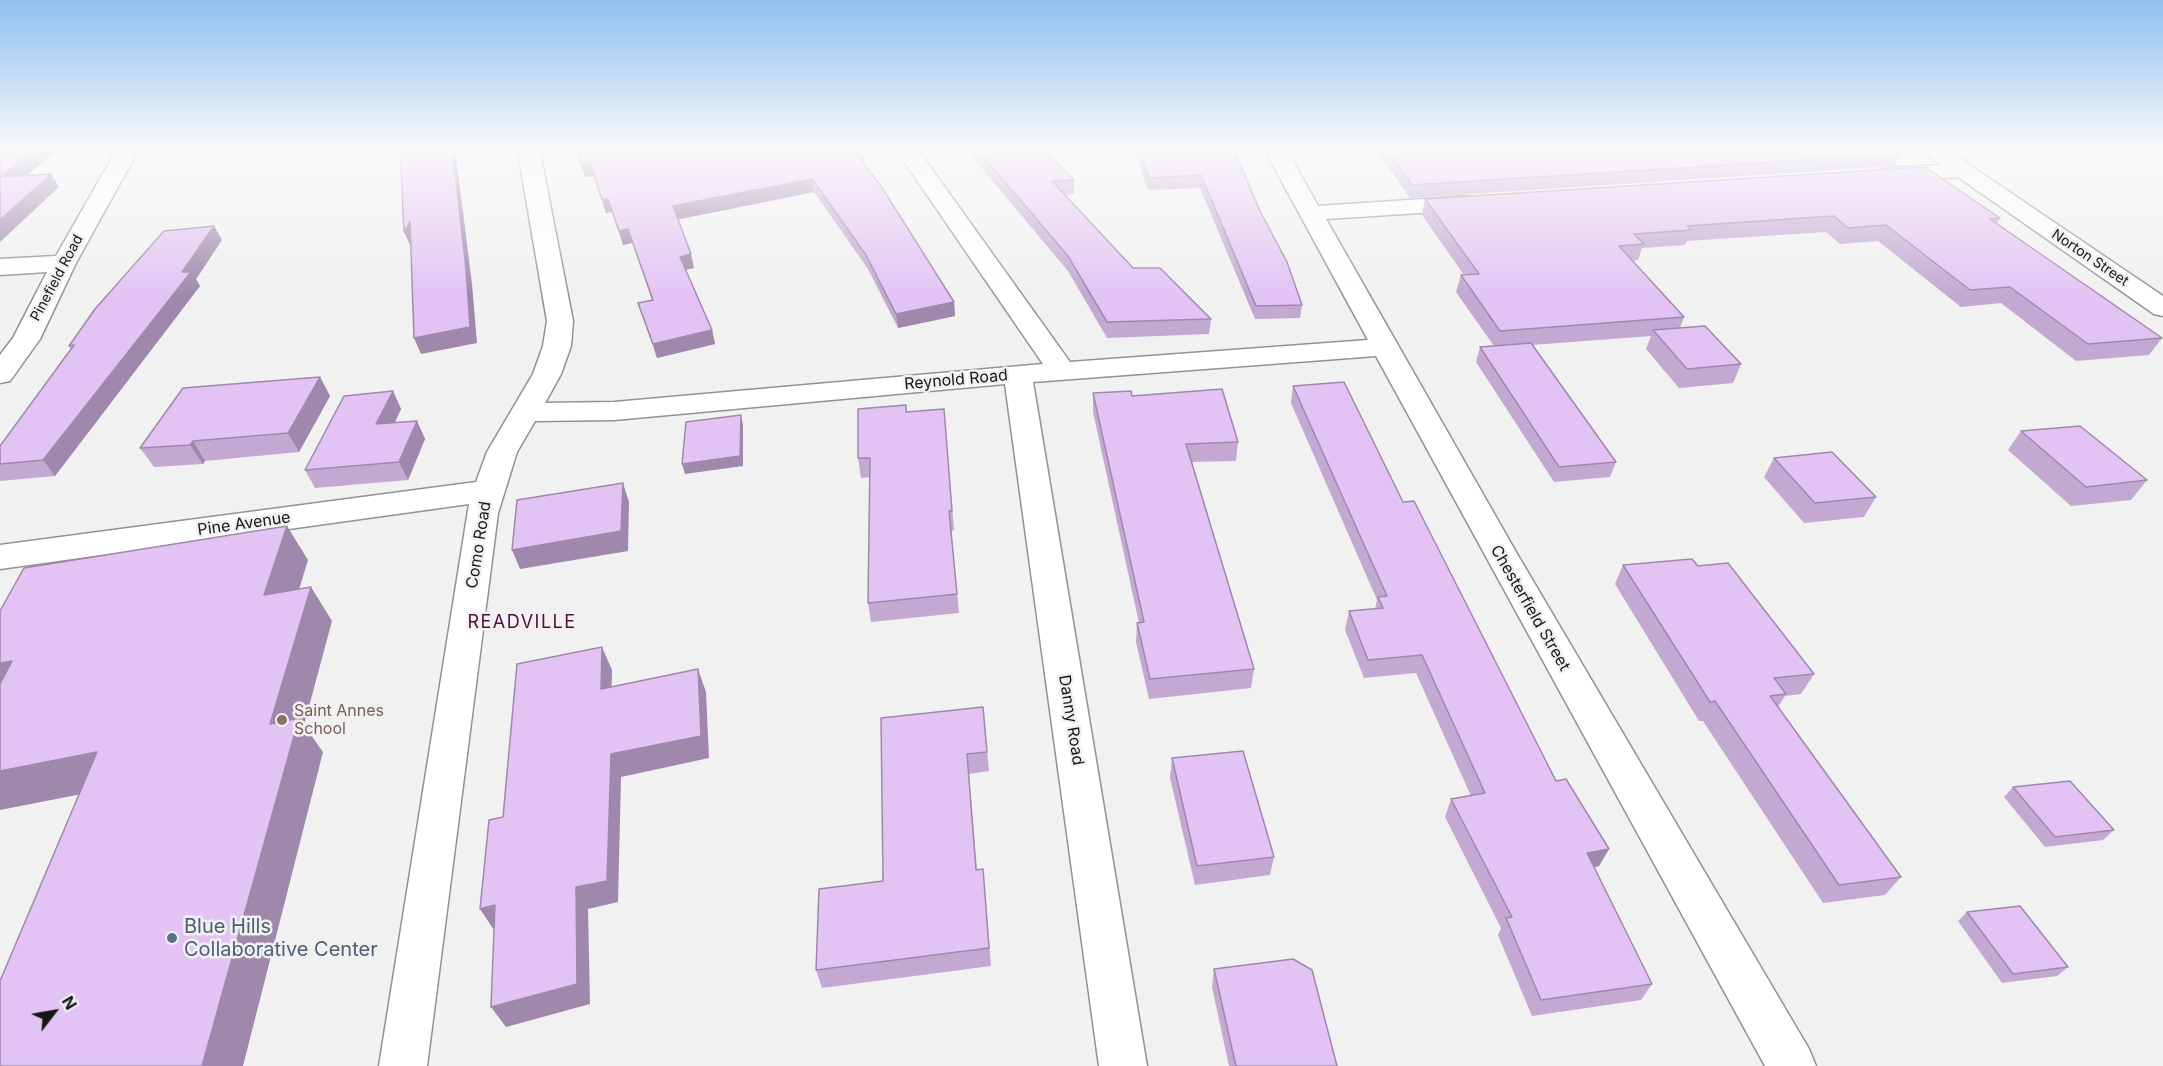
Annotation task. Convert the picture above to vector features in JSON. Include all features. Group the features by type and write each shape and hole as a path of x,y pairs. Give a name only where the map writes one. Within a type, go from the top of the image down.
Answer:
{"street":[{"name":"Pinefield Road","path":"0,375 26,339 64,263 101,197"},
{"name":"Como Road","path":"403,1066 482,513 502,452 547,374 557,345 560,321 537,197"},
{"path":"940,197 1063,372"},
{"name":"Chesterfield Street","path":"1302,197 1498,552 1792,1066"},
{"name":"Norton Street","path":"1999,197 2163,308"},
{"path":"1311,213 1488,202"},
{"path":"0,267 64,263"},
{"name":"Reynold Road","path":"526,412 614,411 1017,375 1385,347"},
{"name":"Danny Road","path":"1017,375 1123,1066"},
{"name":"Pine Avenue","path":"0,557 488,491"}],"building":[{"path":"0,197 26,197 0,220"},
{"path":"402,197 458,197 470,327 414,338 410,222 404,232"},
{"path":"601,197 721,197 673,206 691,254 680,257 712,330 653,344 638,303 653,300 628,229 619,231 608,199 602,200"},
{"path":"825,197 888,197 954,302 896,314 866,255"},
{"path":"1017,197 1067,197 1133,268 1160,268 1211,319 1107,322 1068,256"},
{"path":"1210,197 1254,197 1287,262 1302,305 1256,306"},
{"path":"1460,197 1969,197 2000,218 1990,219 2162,338 2088,344 2010,287 1970,290 1886,225 1848,228 1834,216 1687,226 1692,230 1634,234 1644,244 1619,246 1684,317 1500,331 1461,275 1479,274 1425,199"},
{"path":"214,226 182,272 191,272 43,460 0,464 0,446 74,345 69,346 95,309 164,231"},
{"path":"1705,326 1741,364 1687,369 1653,330"},
{"path":"1531,343 1616,462 1559,467 1480,347"},
{"path":"320,377 288,433 193,441 190,445 140,448 183,388"},
{"path":"1344,382 1403,502 1414,501 1556,781 1566,779 1609,849 1587,853 1652,984 1541,1000 1506,918 1512,917 1451,799 1485,793 1422,655 1368,660 1349,611 1383,608 1378,597 1387,596 1293,386"},
{"path":"1222,389 1238,442 1186,444 1254,669 1150,679 1137,623 1144,622 1093,393 1131,391 1132,396"},
{"path":"393,391 376,424 417,421 399,462 305,470 344,396"},
{"path":"906,405 906,412 944,409 952,511 949,511 957,594 868,603 870,458 858,458 858,409"},
{"path":"741,415 740,456 682,464 686,422"},
{"path":"2080,426 2147,480 2086,487 2021,431"},
{"path":"1832,452 1876,497 1815,503 1774,458"},
{"path":"623,483 621,531 512,550 517,500"},
{"name":"Blue Hills Collaborative Center","path":"287,526 264,595 311,587 270,724 299,718 202,1066 0,1066 0,981 97,752 0,771 0,684 12,661 0,663 0,611 24,568"},
{"path":"1692,559 1698,566 1728,563 1814,674 1774,678 1786,694 1770,696 1901,877 1839,885 1715,701 1710,702 1623,565"},
{"path":"602,647 601,689 698,669 701,736 611,754 607,881 576,887 577,984 491,1007 495,905 480,909 489,820 503,817 517,664"},
{"path":"983,707 987,752 967,754 976,870 983,869 989,948 816,970 819,889 883,881 881,718"},
{"path":"1243,751 1274,857 1197,866 1172,758"},
{"path":"2070,781 2114,830 2055,837 2013,787"},
{"path":"2020,906 2068,967 2013,974 1967,912"},
{"path":"1293,959 1312,970 1337,1066 1236,1066 1214,969"}],"place":[{"name":"Saint Annes School","path":"282,720"},
{"name":"Blue Hills Collaborative Center","path":"172,938"}],"district":[{"name":"READVILLE","path":"522,623"}]}
